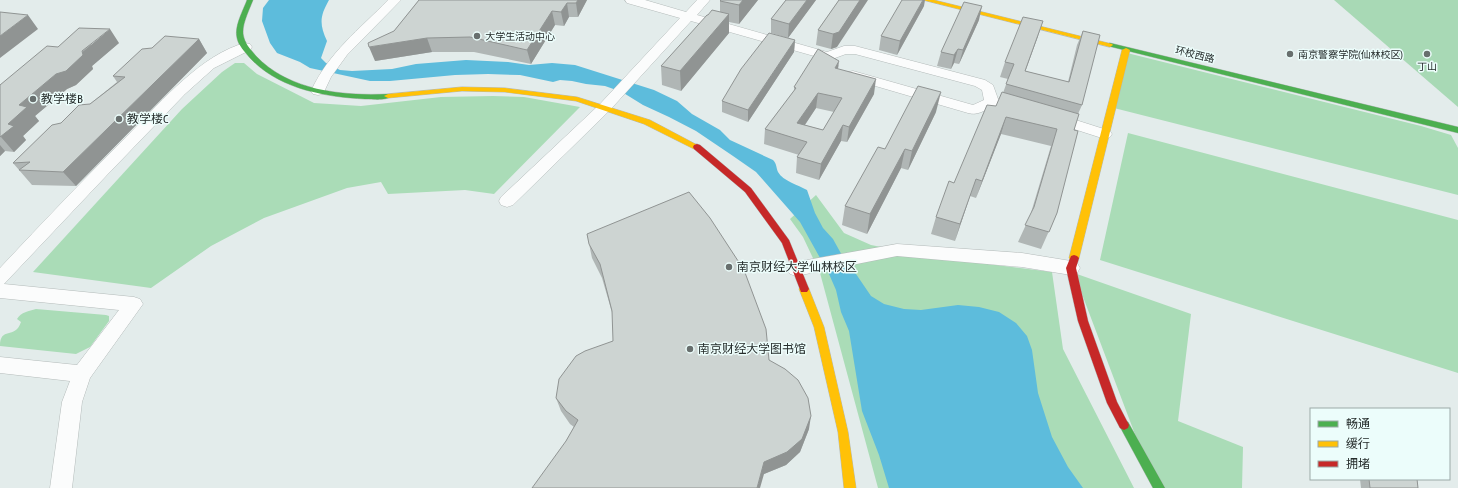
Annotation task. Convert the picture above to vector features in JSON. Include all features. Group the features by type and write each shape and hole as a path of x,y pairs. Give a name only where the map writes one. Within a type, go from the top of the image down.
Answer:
{"street":[{"path":"250,0 243,20 240,37 245,47 254,59 271,72 285,80 318,91 349,96 376,97 462,89 505,90 610,102 701,150 748,190 786,242 819,327 843,432 850,488"},
{"path":"318,91 324,75 333,63 395,0"},
{"path":"631,0 828,56 844,50 855,50 946,73 980,83 988,88 992,102"},
{"path":"507,201 610,102 704,0"},
{"name":"环校西路","path":"926,0 1458,130"},
{"path":"0,279 101,171 180,91 209,65 245,47"},
{"path":"1126,50 1071,268 1084,321 1112,403 1159,488"},
{"path":"828,56 828,61 832,67 844,73 973,110 992,102 1036,113 1105,134"},
{"path":"796,269 897,250 1022,260 1071,268"},
{"path":"0,291 134,304 82,374 72,402 61,488"},
{"path":"0,364 82,374"}],"green space":[{"name":"丁山","path":"1334,0 1458,0 1458,107"},
{"path":"1123,52 1421,126 1451,135 1458,148 1458,195 1110,107"},
{"path":"235,63 244,63 257,74 314,103 361,106 441,97 493,96 524,97 580,107 494,194 465,190 388,194 381,182 347,188 264,218 211,246 151,288 33,272 182,109 222,72"},
{"path":"1128,133 1458,220 1458,373 1100,260"},
{"path":"816,195 844,233 871,245 932,257 1052,272 1063,349 1134,488 878,488 820,273 803,237 790,219"},
{"path":"1074,273 1191,314 1178,421 1243,447 1242,488 1160,488 1147,466"},
{"path":"36,309 106,315 109,316 109,321 90,347 76,354 0,346 2,336 15,331 18,327 21,322 17,319 25,312"}],"water":[{"path":"269,0 329,0 322,16 323,30 327,41 321,58 326,63 340,70 352,71 392,69 416,64 466,60 508,62 529,65 552,63 575,65 654,90 677,101 692,114 720,130 730,140 773,160 776,164 778,172 783,178 807,190 815,213 823,228 833,239 849,268 856,274 871,296 884,304 904,309 921,310 958,305 979,307 999,312 1016,323 1027,336 1032,350 1038,393 1052,437 1068,467 1083,488 889,488 879,455 862,411 849,331 841,312 836,290 829,274 800,222 756,172 696,131 643,105 622,92 605,86 560,80 553,82 520,75 488,74 370,81 310,68 300,62 277,53 270,43 262,21 263,8"}],"building":[{"name":"大学生活动中心","path":"419,0 578,0 576,3 567,3 561,12 552,11 527,50 470,37 427,38 369,47 368,43 394,31"},
{"path":"743,0 739,5 720,1"},
{"path":"786,0 807,0 789,24 771,19"},
{"path":"839,0 860,0 839,32 833,34 818,30"},
{"path":"902,0 923,0 900,41 881,36"},
{"path":"964,2 982,6 963,50 958,49 954,55 941,52"},
{"path":"712,10 729,14 680,71 661,66 708,15"},
{"path":"0,12 28,15 0,36"},
{"path":"1023,17 1043,21 1025,71 1069,82 1083,31 1100,35 1082,105 1006,84 1014,64 1005,62"},
{"path":"79,28 110,29 82,51 83,55 66,71 56,74 19,105 27,107 8,124 14,126 0,137 0,85 47,46 58,47"},
{"path":"769,33 795,40 748,110 722,101 741,69"},
{"path":"165,36 199,39 63,172 19,170 30,162 13,163 52,125 61,123 79,105 90,104 125,77 113,76 142,49 152,48"},
{"path":"818,49 839,61 835,68 876,79 849,127 843,125 821,164 797,157 807,142 765,129 796,88 794,87","holes":["818,93 842,98 823,130 797,123"]},
{"path":"918,86 941,92 912,151 905,149 870,214 845,206 878,147 885,149"},
{"path":"1002,92 1079,114 1074,130 1078,131 1057,213 1049,232 1025,225 1034,207 1057,129 1006,117 982,181 976,179 960,224 936,217 949,181 954,183 987,105 996,106"},
{"name":"南京财经大学图书馆","path":"689,192 710,218 744,270 766,329 769,360 785,369 798,380 808,398 811,416 802,439 787,452 764,462 757,488 532,488 566,441 578,420 566,411 556,398 559,379 576,356 585,351 613,341 612,311 600,264 589,244 587,234"},
{"path":"1369,480 1417,480 1418,488 1370,488"}],"traffic: fast":[{"path":"250,0 241,24 240,38 248,51 260,64 275,75 293,83 331,94 370,97 388,96"},
{"path":"1110,45 1458,130"},
{"path":"1124,425 1159,488"}],"traffic: slow":[{"path":"926,0 1110,45"},
{"path":"1074,258 1126,50"},
{"path":"388,96 462,89 505,90 577,99 647,122 697,147"},
{"path":"804,289 819,327 843,432 850,488"}],"traffic: jam":[{"path":"697,147 748,190 786,242 804,289"},
{"path":"1074,258 1071,268 1083,321 1112,403 1124,425"}],"place":[{"name":"大学生活动中心","path":"477,36"},
{"name":"南京警察学院(仙林校区)","path":"1290,54"},
{"name":"丁山","path":"1427,54"},
{"name":"教学楼B","path":"33,99"},
{"name":"教学楼C","path":"119,119"},
{"name":"南京财经大学仙林校区","path":"729,267"},
{"name":"南京财经大学图书馆","path":"690,349"}]}
